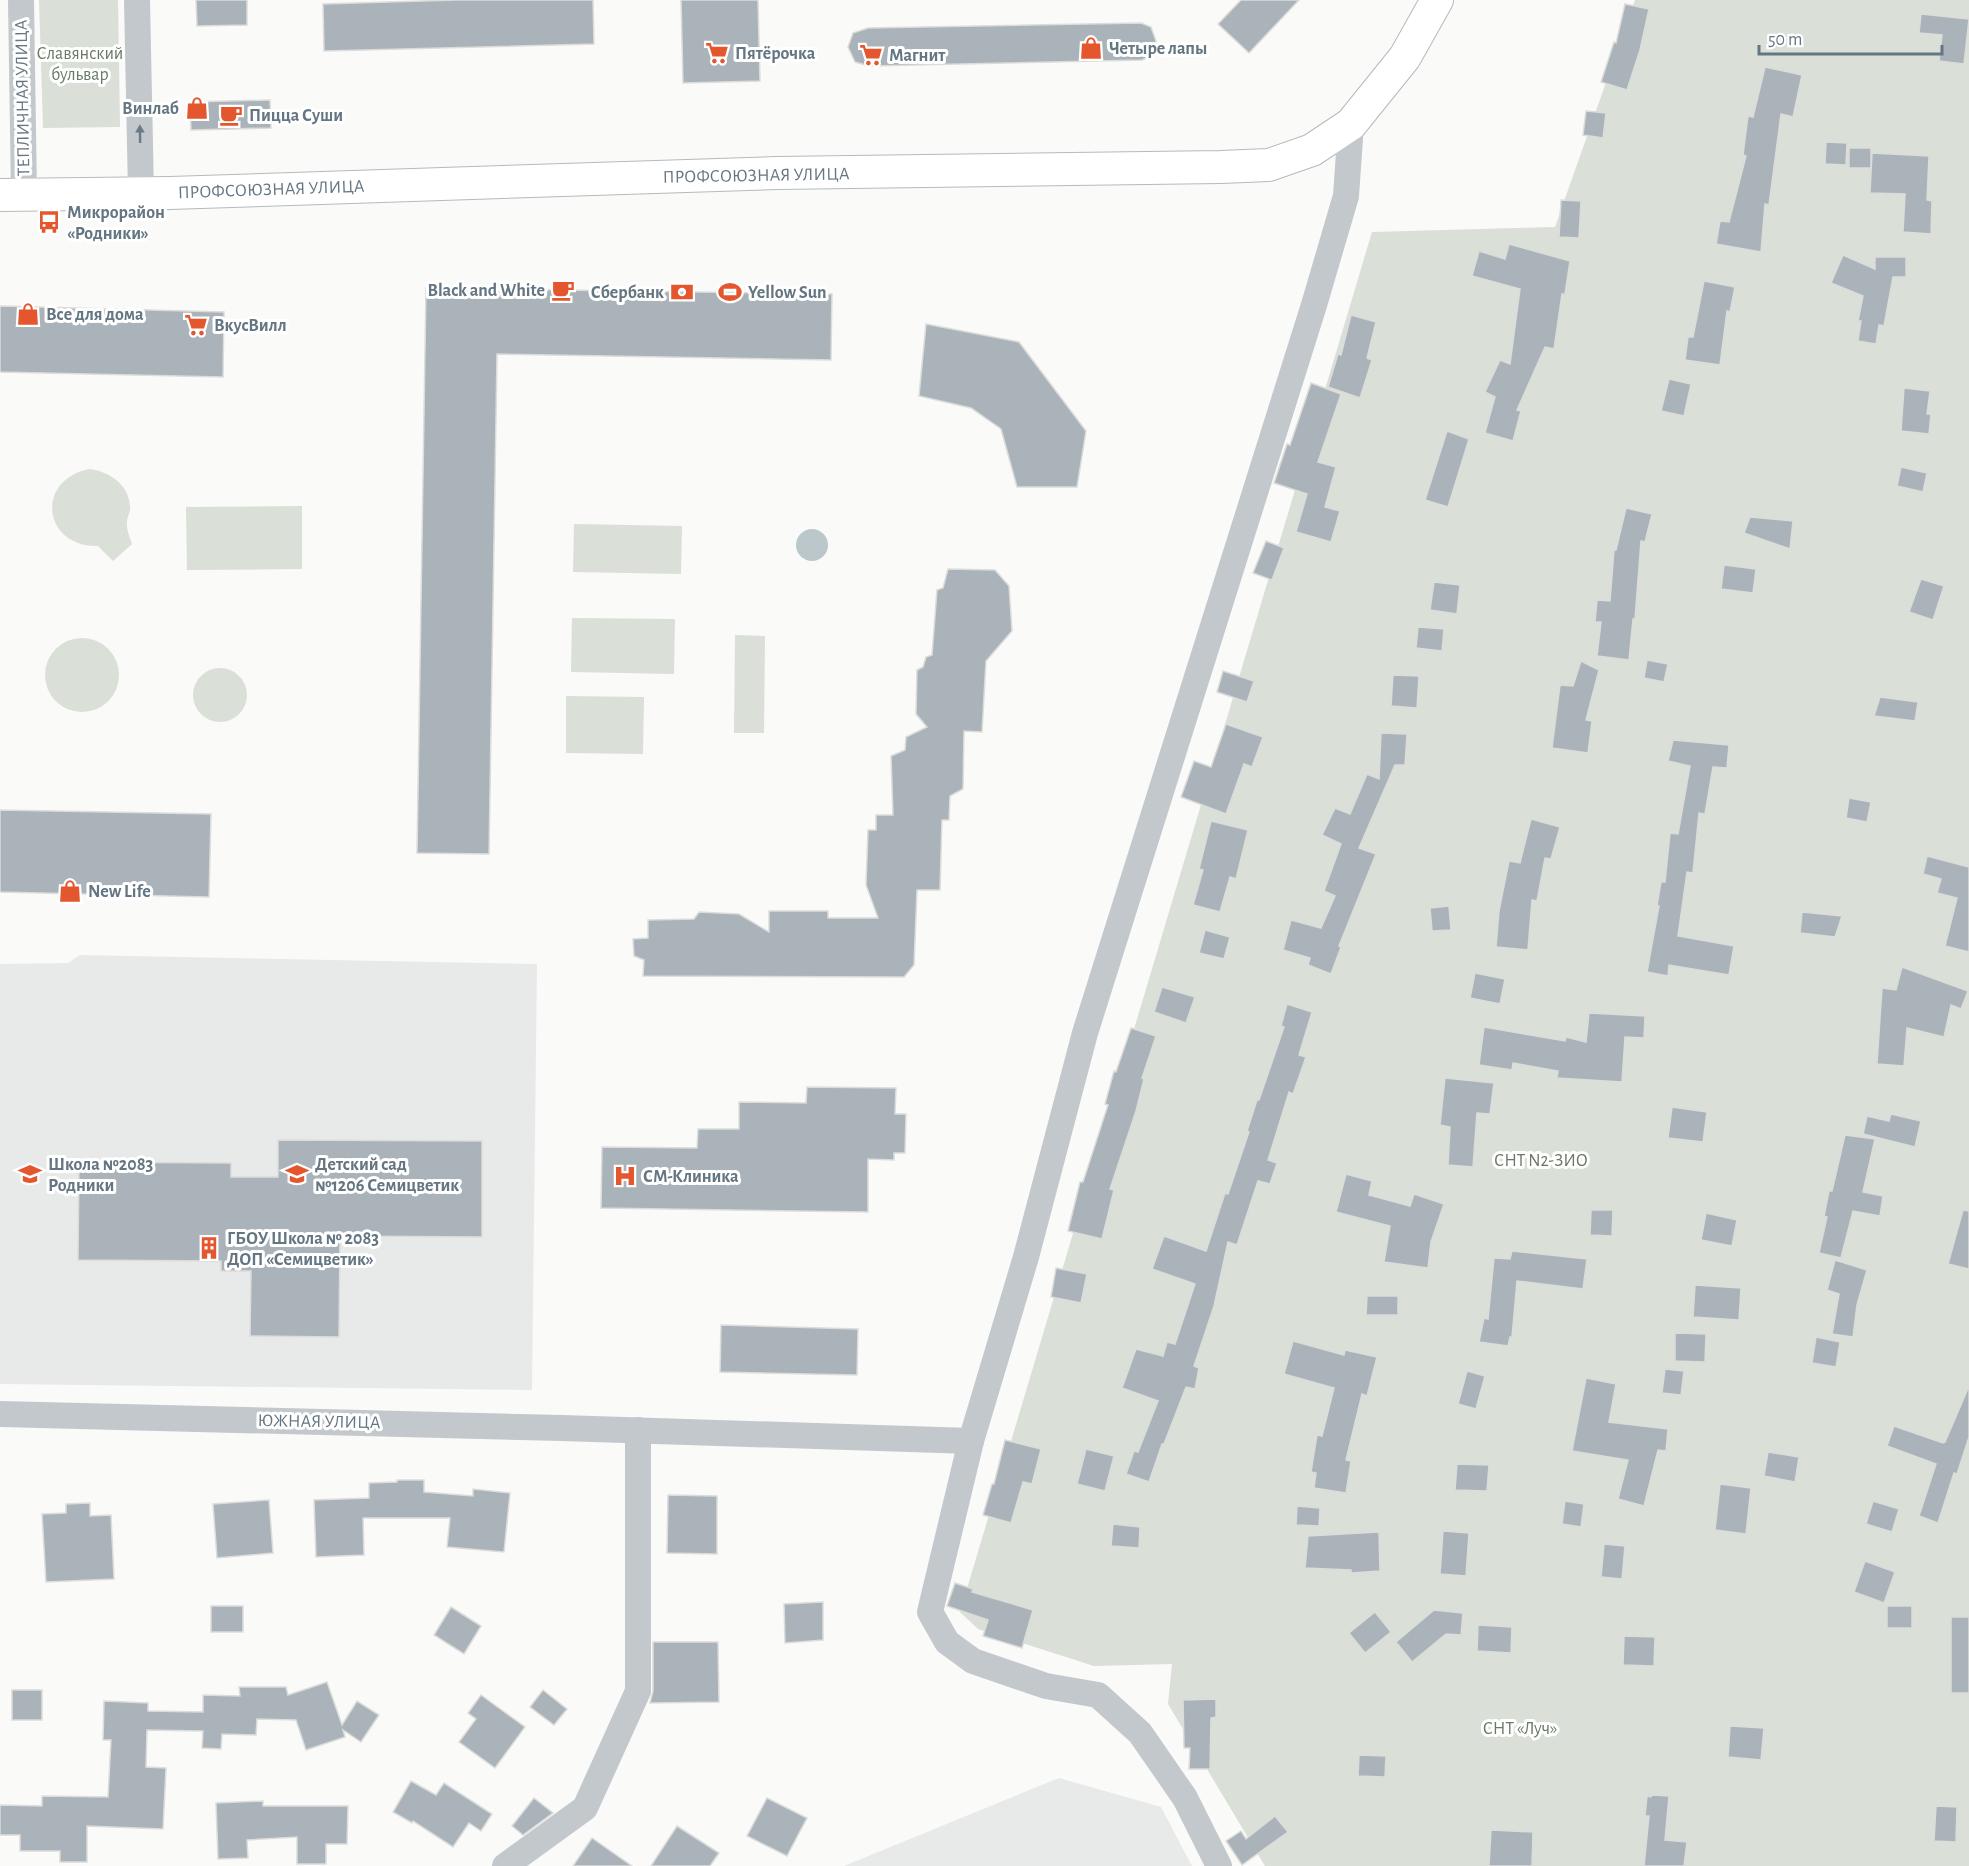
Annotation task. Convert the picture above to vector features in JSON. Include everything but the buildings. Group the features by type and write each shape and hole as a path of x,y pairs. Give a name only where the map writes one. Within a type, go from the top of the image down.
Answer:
{"main road":[{"name":"ПРОФСОЮЗНАЯ УЛИЦА","path":"12,195 777,173 1269,165 1312,150 1351,124 1405,57 1437,0"}],"street":[{"name":"ТЕПЛИЧНАЯ УЛИЦА","path":"12,195 21,0"},
{"path":"137,0 141,193"},
{"path":"1219,1866 1185,1798 1146,1741 1098,1695 1046,1686 973,1661 947,1642 930,1612 971,1441 1026,1257 1084,1033 1314,305 1346,196 1351,124"},
{"name":"ЮЖНАЯ УЛИЦА","path":"0,1414 971,1441"},
{"path":"505,1866 585,1808 638,1691 638,1430"}],"shaded area":[{"path":"812,529 824,533 828,545 824,557 812,561 800,557 796,545 800,533"},
{"name":"Детский сад №1206 Семицветик","path":"80,955 537,964 532,1390 0,1384 0,964 68,963"},
{"path":"1059,1778 1161,1807 1192,1866 844,1866"}],"green space":[{"name":"Славянский бульвар","path":"39,0 118,0 120,127 43,128"},
{"name":"СНТ N2-ЗИО","path":"1635,0 1969,0 1969,1866 1265,1866 1168,1704 1172,1664 1094,1666 978,1629 960,1612 1372,232 1555,227"},
{"path":"90,469 112,477 123,487 129,501 130,510 127,523 132,544 113,561 98,546 79,543 65,536 56,525 52,512 54,498 60,485 72,475"},
{"path":"302,506 302,569 187,570 186,507"},
{"path":"574,524 682,526 681,574 573,572"},
{"path":"572,618 675,619 674,674 571,672"},
{"path":"735,635 765,636 764,733 734,733"},
{"path":"82,638 96,641 108,649 116,661 119,675 116,689 108,701 96,709 82,712 68,709 56,701 48,689 45,675 48,661 56,649 68,641"},
{"path":"215,668 225,668 235,672 243,680 247,695 243,710 235,718 225,722 215,722 205,718 197,710 193,700 193,690 197,680 205,672"},
{"path":"566,696 644,697 643,754 566,753"}],"place":[{"name":"Четыре лапы","path":"1091,48"},
{"name":"Пятёрочка","path":"717,53"},
{"name":"Магнит","path":"871,55"},
{"name":"Винлаб","path":"197,108"},
{"name":"Пицца Суши","path":"231,115"},
{"name":"Микрорайон «Родники»","path":"49,222"},
{"name":"Black and White","path":"563,290"},
{"name":"Сбербанк","path":"682,292"},
{"name":"Yellow Sun","path":"730,292"},
{"name":"Все для дома","path":"28,314"},
{"name":"ВкусВилл","path":"196,325"},
{"name":"New Life","path":"70,891"},
{"name":"Школа №2083 Родники","path":"30,1174"},
{"name":"Детский сад №1206 Семицветик","path":"297,1174"},
{"name":"СМ-Клиника","path":"625,1176"},
{"name":"ГБОУ Школа № 2083 ДОП «Семицветик»","path":"209,1248"}],"park label":[{"name":"СНТ «Луч»","path":"1520,1728"}]}
